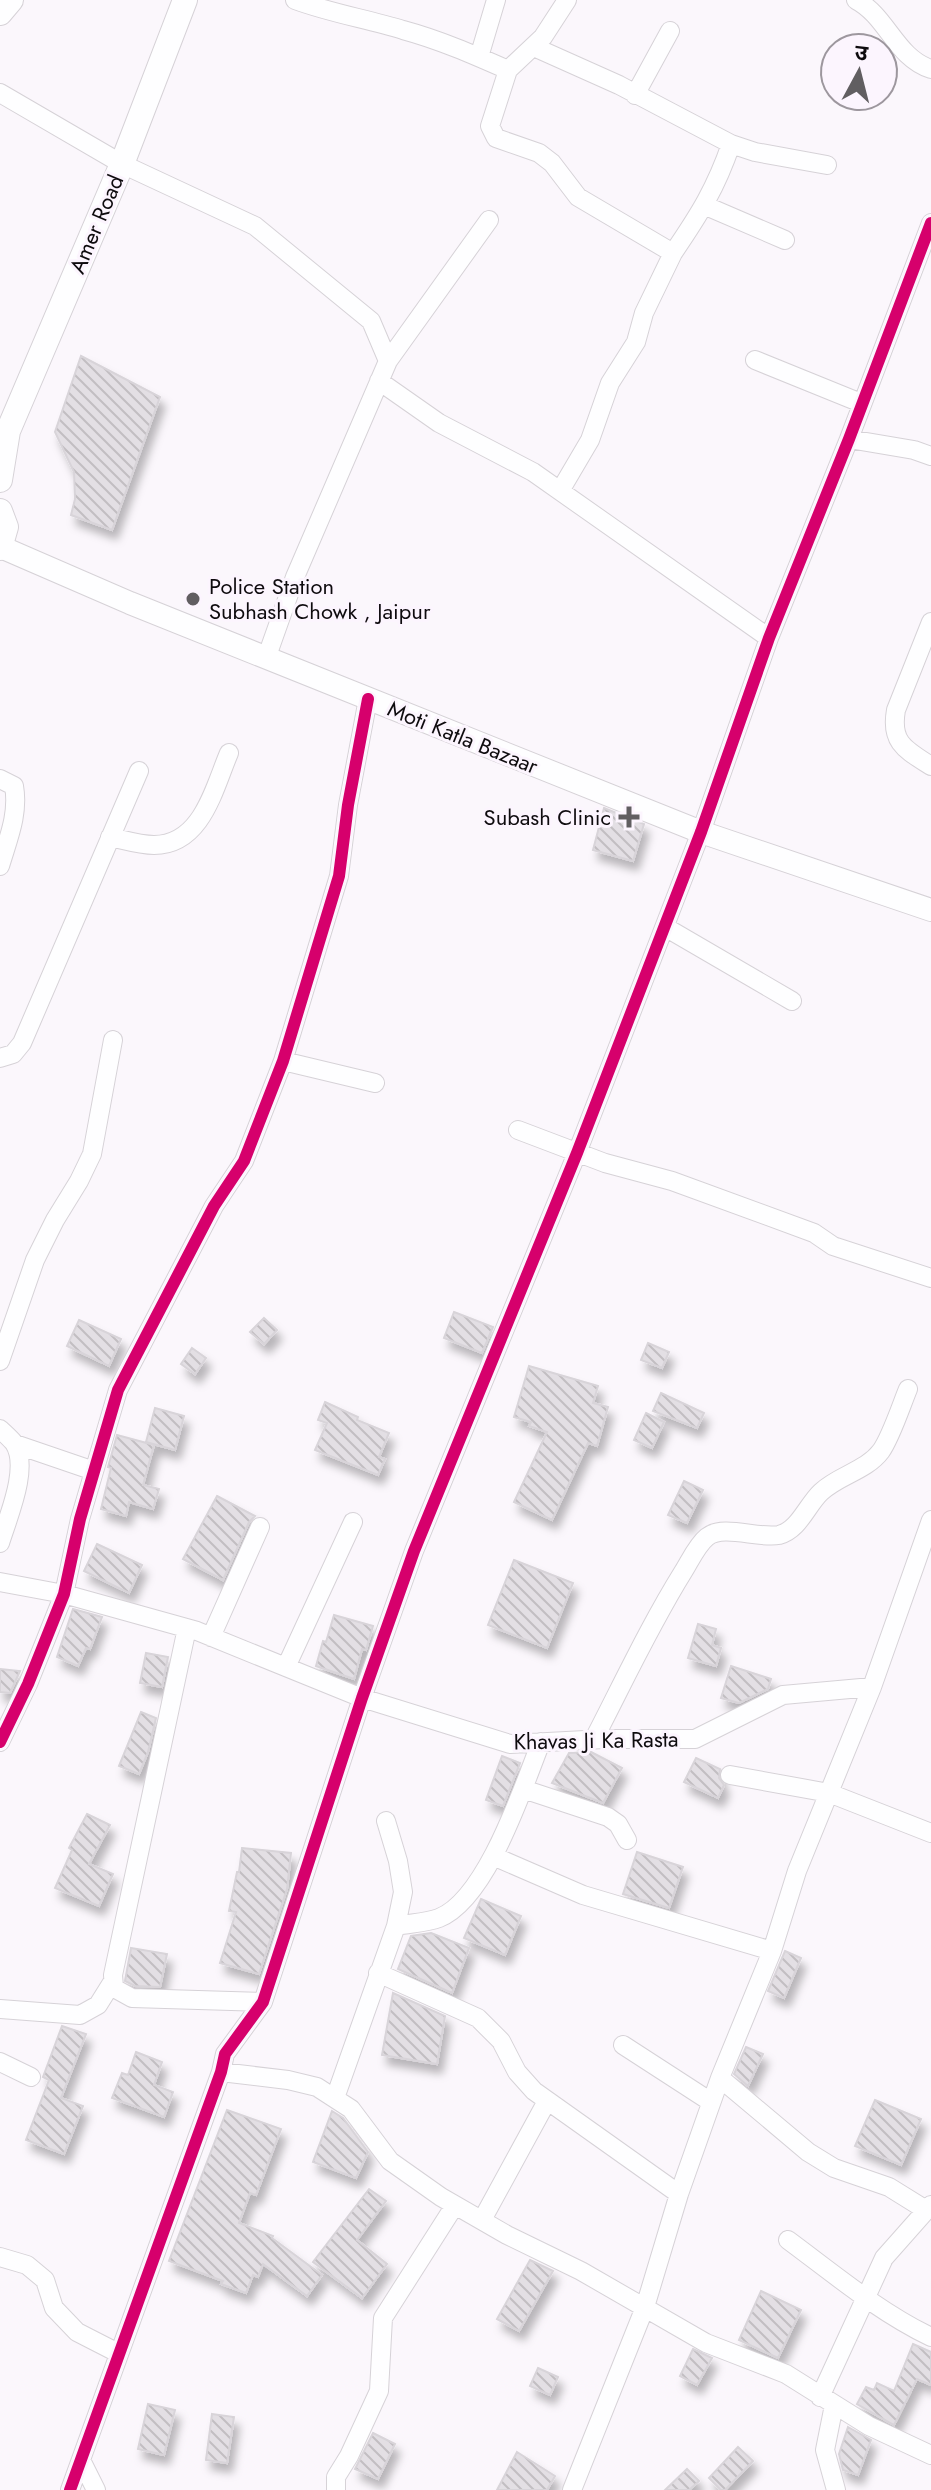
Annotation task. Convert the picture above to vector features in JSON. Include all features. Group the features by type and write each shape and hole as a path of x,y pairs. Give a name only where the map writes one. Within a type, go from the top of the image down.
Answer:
{"main road":[{"path":"0,13 11,0"},
{"name":"Amer Road","path":"0,480 4,438 122,164 185,0"},
{"path":"0,511 6,527 0,548"}],"street":[{"path":"295,0 447,43 508,70"},
{"path":"479,57 496,0"},
{"path":"567,0 559,16 534,47 508,70 490,126 496,138 539,153 552,163 578,197 673,253"},
{"path":"856,0 868,6 910,58 931,69"},
{"path":"635,95 670,31"},
{"path":"534,47 619,85 731,144 755,152 827,165"},
{"path":"0,93 122,164 255,226 371,321 388,361"},
{"path":"560,491 590,440 610,383 636,342 644,313 673,253 706,206 731,144"},
{"path":"706,206 785,240"},
{"path":"267,656 295,577 388,361 489,220"},
{"path":"70,2490 225,2054 263,2002 362,1698 414,1551 577,1153 665,927 769,638 931,223"},
{"path":"755,360 861,403"},
{"path":"379,381 439,423 533,472 769,638"},
{"path":"849,439 914,450 931,456"},
{"name":"Moti Katla Bazaar","path":"0,548 701,832 931,910"},
{"path":"931,622 894,722 895,735 904,748 931,766"},
{"path":"0,1742 28,1684 64,1594 94,1471 118,1390 214,1206 244,1161 283,1061 339,876 348,805 368,699"},
{"path":"110,837 156,845 183,838 200,822 229,753"},
{"path":"0,1058 13,1054 22,1043 139,771"},
{"path":"0,779 14,786 16,799 15,819 0,866"},
{"path":"665,927 792,1001"},
{"path":"0,1361 35,1260 92,1154 113,1040"},
{"path":"283,1061 375,1083"},
{"path":"518,1130 605,1163 672,1181 814,1233 833,1246 931,1278"},
{"path":"594,1739 670,1593 704,1539 724,1531 765,1537 784,1534 821,1492 839,1478 872,1461 884,1448 908,1389"},
{"path":"0,1429 15,1444 94,1471"},
{"path":"0,1543 18,1484 20,1467 15,1444"},
{"path":"572,2490 645,2307 711,2102 772,1951 797,1871 872,1687 931,1520"},
{"path":"286,1667 353,1522"},
{"path":"211,1637 260,1527"},
{"name":"Khavas Ji Ka Rasta","path":"0,1582 64,1594 187,1628 362,1698 510,1744 594,1739 695,1739 783,1695 872,1687"},
{"path":"187,1628 113,1975 114,1988 132,1998 263,2002"},
{"path":"396,1926 440,1918 458,1905 484,1873 508,1827 541,1742"},
{"path":"730,1775 829,1793 931,1833"},
{"path":"523,1789 608,1817 618,1824 627,1840"},
{"path":"335,2098 396,1926 403,1892 386,1821"},
{"path":"493,1856 583,1895 772,1951"},
{"path":"378,1973 478,2018 501,2041 517,2072 534,2091 679,2194"},
{"path":"0,2009 80,2015 98,2005 113,1981"},
{"path":"623,2045 711,2102"},
{"path":"0,2062 31,2077"},
{"path":"221,2072 288,2080 317,2087 351,2109 390,2161 455,2205 706,2343 786,2374 869,2426 931,2455"},
{"path":"720,2078 808,2152 834,2168 889,2187 928,2208 884,2258 865,2298 827,2401 825,2450 836,2490"},
{"path":"482,2220 547,2101"},
{"path":"336,2490 336,2477 379,2391 383,2318 455,2205"},
{"path":"788,2240 865,2298 931,2337"},
{"path":"0,2257 27,2265 45,2280 54,2308 77,2332 118,2353"},
{"path":"81,2460 96,2490"}],"building":[{"path":"81,356 160,397 112,530 71,515 75,499 74,472 55,432"},
{"path":"604,808 644,824 633,861 593,850"},
{"path":"454,1312 493,1327 482,1353 444,1338"},
{"path":"264,1318 277,1330 264,1344 250,1332"},
{"path":"79,1320 121,1339 109,1366 67,1346"},
{"path":"648,1343 669,1352 662,1368 641,1360"},
{"path":"192,1348 206,1358 195,1374 181,1364"},
{"path":"529,1366 598,1386 593,1403 608,1407 597,1446 588,1443 552,1520 514,1502 547,1432 529,1426 531,1422 514,1417"},
{"path":"661,1393 704,1413 697,1428 653,1411"},
{"path":"325,1402 389,1433 379,1457 385,1459 378,1475 315,1450 327,1423 318,1420"},
{"path":"155,1408 184,1416 175,1450 146,1442"},
{"path":"646,1413 664,1422 652,1448 634,1440"},
{"path":"117,1435 154,1445 143,1485 159,1489 153,1509 129,1502 126,1516 101,1509"},
{"path":"684,1481 703,1490 687,1523 668,1515"},
{"path":"217,1496 255,1516 249,1522 223,1580 183,1559"},
{"path":"97,1544 142,1565 129,1593 84,1571"},
{"path":"514,1560 573,1583 547,1648 488,1625"},
{"path":"73,1609 102,1617 90,1649 86,1648 78,1666 57,1657"},
{"path":"334,1615 373,1626 366,1650 362,1649 354,1679 316,1666"},
{"path":"698,1624 716,1629 712,1645 721,1648 716,1666 688,1658"},
{"path":"146,1653 168,1657 162,1687 140,1683"},
{"path":"731,1666 771,1679 768,1689 739,1703 721,1698"},
{"path":"0,1669 20,1671 10,1693 0,1692"},
{"path":"141,1712 156,1718 139,1774 119,1766"},
{"path":"591,1752 622,1768 603,1803 552,1783 569,1753"},
{"path":"502,1756 520,1763 503,1806 486,1800"},
{"path":"696,1758 720,1769 719,1778 724,1785 718,1798 684,1782"},
{"path":"87,1814 110,1825 89,1864 113,1874 99,1906 55,1888 72,1850 69,1848"},
{"path":"242,1848 291,1853 287,1889 259,1974 220,1963 236,1912 229,1911"},
{"path":"637,1852 683,1867 669,1908 623,1894"},
{"path":"481,1899 521,1916 505,1955 464,1938"},
{"path":"431,1933 469,1948 452,1993 398,1969 411,1936"},
{"path":"131,1948 167,1954 160,1987 135,1986 125,1981"},
{"path":"785,1951 801,1958 784,1998 768,1991"},
{"path":"393,1993 445,2016 437,2064 382,2055"},
{"path":"62,2026 86,2034 61,2098 83,2106 64,2154 26,2140 49,2080 43,2077"},
{"path":"746,2047 763,2054 748,2086 734,2074"},
{"path":"136,2052 162,2062 154,2085 173,2092 164,2117 112,2098 122,2073 128,2075"},
{"path":"875,2100 921,2119 901,2165 855,2146"},
{"path":"227,2110 281,2129 256,2195 250,2193 239,2223 273,2236 322,2275 307,2296 263,2264 258,2277 253,2275 246,2293 169,2261"},
{"path":"332,2111 343,2118 368,2152 356,2178 313,2162"},
{"path":"369,2189 386,2201 357,2240 387,2264 362,2298 313,2262"},
{"path":"530,2260 553,2271 519,2331 497,2319"},
{"path":"761,2291 801,2310 778,2358 739,2340"},
{"path":"913,2344 931,2352 931,2385 917,2379 894,2425 857,2404 866,2387 874,2390 877,2383 894,2391"},
{"path":"693,2349 712,2358 697,2385 680,2376"},
{"path":"538,2368 558,2377 550,2395 530,2386"},
{"path":"148,2404 175,2410 164,2455 138,2449"},
{"path":"212,2414 234,2417 227,2463 206,2460"},
{"path":"848,2427 871,2440 858,2475 843,2470 839,2454"},
{"path":"373,2433 395,2444 378,2479 355,2469"},
{"path":"738,2447 753,2461 725,2490 721,2490 709,2478"},
{"path":"517,2452 555,2476 547,2490 497,2490"},
{"path":"687,2469 699,2481 689,2490 665,2490"}],"cycle path":[{"path":"70,2490 225,2054 263,2002 362,1698 414,1551 577,1153 701,832 769,638 931,223"},
{"path":"0,1742 28,1684 64,1594 80,1519 118,1390 214,1206 244,1161 283,1061 339,876 348,805 368,699"}],"place":[{"name":"Police Station Subhash Chowk , Jaipur","path":"193,599"},
{"name":"Subash Clinic","path":"629,817"}]}
